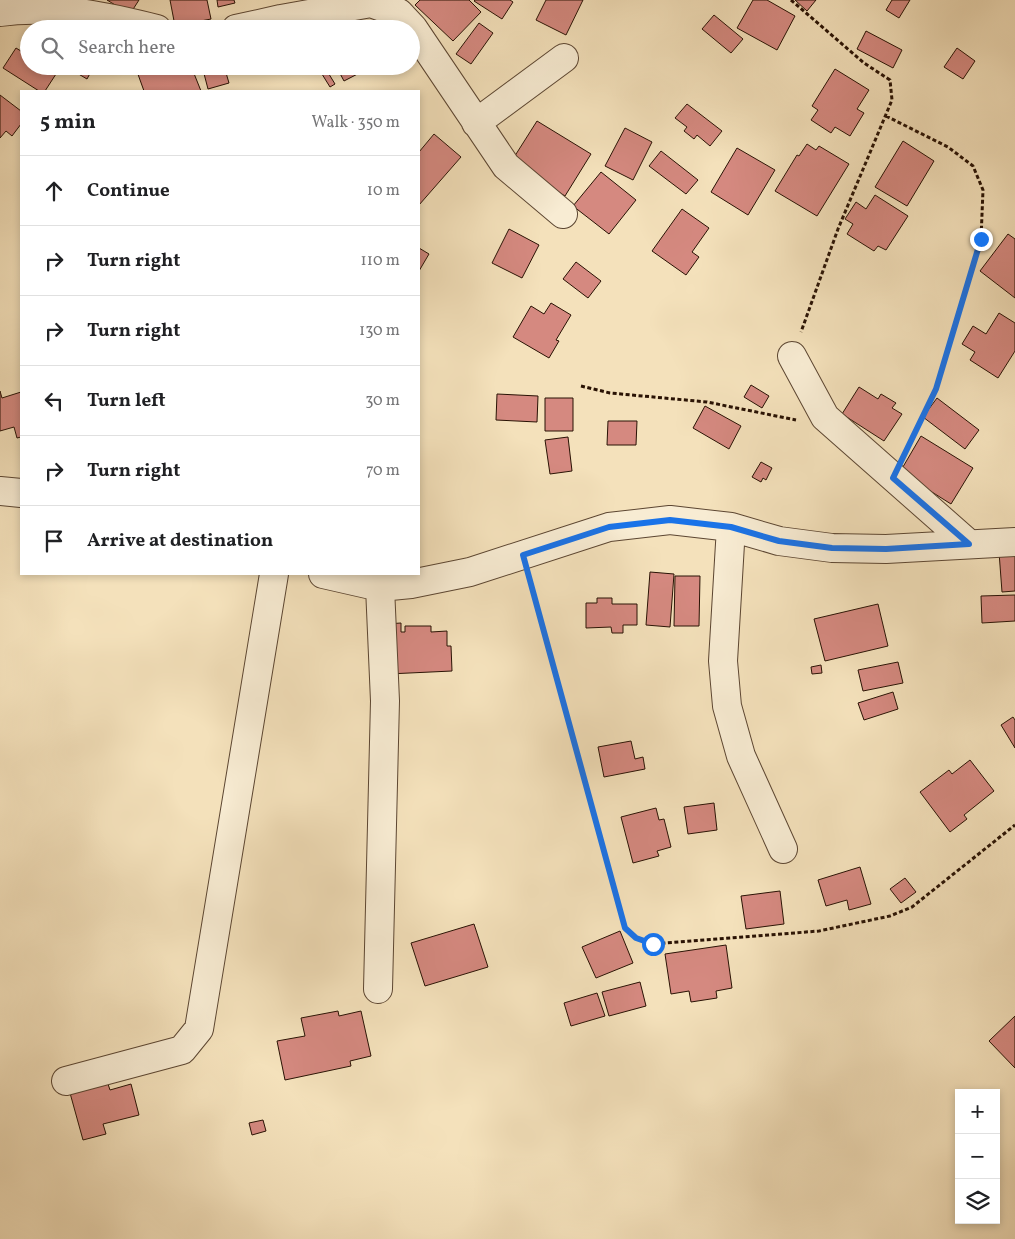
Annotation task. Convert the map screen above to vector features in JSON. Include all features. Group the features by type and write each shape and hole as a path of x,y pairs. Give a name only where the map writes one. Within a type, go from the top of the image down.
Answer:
{"street":[{"path":"282,20 370,3 399,13 406,20"},
{"path":"0,12 17,9 80,12 116,20"},
{"path":"420,39 506,166 563,214"},
{"path":"476,123 564,58"},
{"path":"792,356 825,417 836,429 854,442 969,544"},
{"path":"0,491 20,493"},
{"path":"328,575 380,587 411,584 470,572 609,527 670,520 731,527 779,541 832,548 886,549 1015,542"},
{"path":"731,527 723,661 727,706 741,756 783,849"},
{"path":"66,1081 182,1050 199,1029 274,575"},
{"path":"378,989 385,701 380,587"}],"path":[{"path":"791,0 864,63 890,80 892,100 838,229 792,356"},
{"path":"886,116 948,146 973,166 982,190 981,239 936,389 893,478"},
{"path":"581,386 610,392 707,402 836,429"},
{"path":"523,555 625,928 636,938 653,944 820,931 890,916 912,907 1015,825"}],"building":[{"path":"107,0 139,0 130,14"},
{"path":"170,0 207,0 211,19 174,20"},
{"path":"217,0 234,0 235,3 218,7"},
{"path":"420,0 469,0 481,12 453,41 415,5"},
{"path":"475,0 510,0 513,2 502,19"},
{"path":"546,0 583,0 566,35 536,20"},
{"path":"753,0 767,0 795,16 777,50 737,28"},
{"path":"795,0 816,0 807,11"},
{"path":"892,0 910,0 899,18 886,10"},
{"path":"714,15 743,39 731,53 702,29"},
{"path":"479,23 493,33 471,64 456,54"},
{"path":"866,31 902,50 893,68 857,49"},
{"path":"16,48 20,50 20,75 55,75 46,90 37,90 3,68"},
{"path":"957,48 975,61 963,79 944,67"},
{"path":"835,69 869,90 857,109 864,113 850,136 835,127 831,133 811,120 818,110 812,106"},
{"path":"80,75 89,75 87,79"},
{"path":"138,75 195,75 201,90 144,90"},
{"path":"204,75 227,75 229,83 208,89"},
{"path":"323,75 330,75 335,84 330,87"},
{"path":"341,75 356,75 344,81"},
{"path":"0,95 20,110 20,125 12,136 6,131 0,138"},
{"path":"687,104 722,131 710,146 697,135 694,139 684,131 687,127 675,118"},
{"path":"537,121 591,154 565,196 511,162"},
{"path":"625,128 652,142 633,180 605,166"},
{"path":"434,134 461,157 420,204 420,151"},
{"path":"903,141 934,161 907,206 875,187"},
{"path":"807,144 816,150 819,146 849,164 817,216 775,191 797,155 799,156"},
{"path":"737,148 775,170 748,215 711,192"},
{"path":"661,151 698,180 686,194 649,166"},
{"path":"601,172 636,200 609,234 573,206"},
{"path":"875,195 908,216 886,250 878,246 874,251 847,234 853,224 845,219 856,202 866,209"},
{"path":"682,209 709,228 692,252 699,257 686,275 652,251"},
{"path":"509,229 539,245 522,278 492,263"},
{"path":"1008,234 1015,239 1015,298 980,271"},
{"path":"420,249 429,254 420,269"},
{"path":"576,262 601,281 588,298 563,279"},
{"path":"551,303 571,315 556,340 559,341 549,358 513,337 531,306 544,314"},
{"path":"999,313 1015,323 1015,351 998,378 970,360 975,352 962,344 973,326 986,334"},
{"path":"751,385 769,396 762,408 744,397"},
{"path":"859,387 878,399 881,394 896,403 892,408 902,414 884,441 842,414"},
{"path":"0,391 2,398 20,392 20,437 17,438 14,427 0,431"},
{"path":"497,394 538,396 537,422 496,420"},
{"path":"545,398 573,398 573,431 545,431"},
{"path":"937,398 979,430 965,449 923,417"},
{"path":"705,406 741,426 729,449 693,428"},
{"path":"608,421 637,421 636,445 607,445"},
{"path":"921,436 973,468 951,504 900,472"},
{"path":"568,437 572,471 550,474 545,440"},
{"path":"761,462 772,468 766,480 763,478 761,482 752,477"},
{"path":"1015,551 1015,591 1002,592 999,552"},
{"path":"650,572 674,574 670,627 646,625"},
{"path":"675,576 700,576 699,626 674,626"},
{"path":"1015,595 1015,621 982,623 981,596"},
{"path":"597,598 612,598 612,604 637,604 637,625 623,625 623,633 612,633 611,627 586,628 586,603 597,603"},
{"path":"878,604 888,646 825,661 814,619"},
{"path":"401,623 401,632 405,632 405,626 431,626 431,632 447,631 447,646 451,646 452,671 388,674 386,624"},
{"path":"898,662 903,683 863,691 858,670"},
{"path":"821,665 822,673 812,674 811,667"},
{"path":"893,692 898,709 864,720 858,703"},
{"path":"1013,717 1015,720 1015,748 1001,725"},
{"path":"631,741 635,759 643,757 645,769 604,777 598,747"},
{"path":"970,760 994,791 964,815 967,819 950,832 920,792 949,770 952,774"},
{"path":"714,803 717,830 688,834 684,807"},
{"path":"656,808 659,820 664,819 671,847 657,851 659,856 633,863 621,817"},
{"path":"860,867 871,904 849,910 847,900 826,906 818,880"},
{"path":"905,878 916,892 901,903 890,889"},
{"path":"780,891 784,924 746,929 741,896"},
{"path":"474,924 488,967 425,986 411,943"},
{"path":"620,931 633,963 596,978 582,947"},
{"path":"726,945 732,988 716,991 717,998 691,1002 689,991 671,994 665,954"},
{"path":"640,982 646,1006 609,1016 602,992"},
{"path":"597,993 605,1016 571,1026 564,1003"},
{"path":"338,1011 339,1016 361,1011 371,1056 350,1061 351,1066 285,1080 277,1041 305,1036 301,1018"},
{"path":"1015,1016 1015,1068 989,1041"},
{"path":"108,1084 110,1090 131,1084 139,1115 103,1124 106,1134 83,1140 70,1093"},
{"path":"263,1120 266,1131 252,1135 249,1123"}],"route":[{"path":"653,944 636,938 625,928 523,555 609,527 670,520 731,527 779,541 832,548 886,549 969,544 893,478 936,389 981,239"}]}
